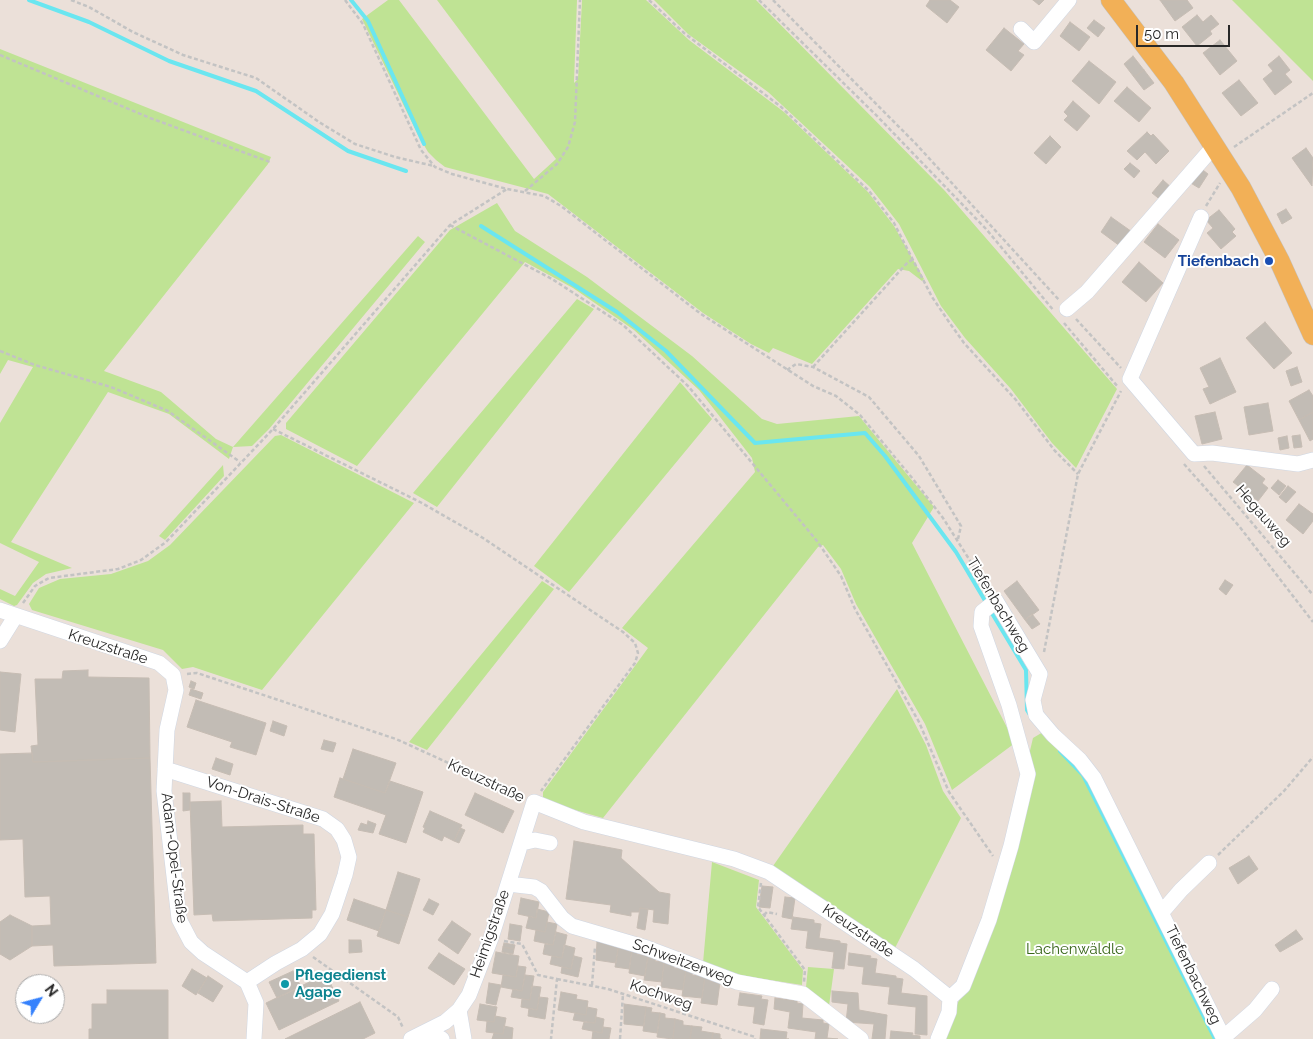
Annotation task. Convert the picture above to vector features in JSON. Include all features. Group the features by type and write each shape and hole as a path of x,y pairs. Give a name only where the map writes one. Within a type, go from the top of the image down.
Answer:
{"main road":[{"path":"1111,0 1165,70 1223,158 1276,254 1313,336"}],"street":[{"path":"1021,29 1034,42 1069,0"},
{"path":"1062,315 1223,158"},
{"path":"1201,216 1126,385 1159,412 1188,458 1212,453 1298,464 1313,460"},
{"path":"938,1039 949,1012 950,998 963,986 989,920 1028,774 1009,705 981,626 982,612 996,601"},
{"name":"Tiefenbachweg","path":"996,601 1040,674 1033,700 1036,715 1091,773 1224,1038 1256,1010 1272,989"},
{"name":"Kreuzstraße","path":"0,610 15,617 159,663 173,675"},
{"path":"0,641 15,617"},
{"name":"Adam-Opel-Straße","path":"173,675 176,690 167,730 164,791 179,919 183,929 197,948 247,982"},
{"name":"Von-Drais-Straße","path":"165,769 323,819 337,829 350,856 332,914 320,934 302,949 247,982"},
{"name":"Heimigstraße","path":"408,1035 428,1031 445,1022 459,1010 468,995 491,938 534,802"},
{"name":"Kreuzstraße","path":"534,802 584,822 697,854 734,859 762,870 914,969 950,998"},
{"path":"522,843 536,840 550,843"},
{"name":"Tiefenbachweg","path":"1162,912 1181,890 1209,864"},
{"name":"Schweitzerweg","path":"508,884 534,887 541,891 562,918 572,926 647,948 737,982 803,994 861,1039"},
{"path":"247,982 256,1004 254,1039"},
{"path":"459,1010 464,1039"},
{"path":"428,1031 442,1039"}],"path":[{"name":"Tiefenbachweg","path":"71,0 183,55 256,78 319,122 355,144 435,167 452,174 507,189 544,196 561,206 701,314 813,386 836,396 860,415 931,502 958,540 996,601"},
{"path":"346,0 363,24 421,150 435,167"},
{"path":"525,191 557,164 568,147 574,122 580,0"},
{"path":"649,0 684,34 780,106 869,191 894,223 932,297 964,343 1016,400 1055,451 1078,474"},
{"path":"759,0 878,117 987,230 1126,385 1128,398"},
{"path":"773,0 916,144 1062,315 1126,385"},
{"path":"0,55 150,118 270,162"},
{"path":"1201,216 1214,190 1223,158 1243,138 1313,93"},
{"path":"15,617 35,586 50,578 118,569 141,560 166,542 273,429 450,225 507,189"},
{"path":"450,225 552,279 623,326 688,386 817,541 841,576 855,609 919,722 948,792 982,838 1002,875"},
{"path":"813,366 908,262 914,259"},
{"path":"0,350 35,365 112,387 168,411 240,462"},
{"path":"787,370 796,364 813,366 869,397 919,456 961,526 958,540"},
{"path":"1040,674 1078,474 1126,385"},
{"path":"273,429 420,502 483,538 635,642 638,653 635,664 534,802"},
{"path":"1188,458 1313,622"},
{"name":"Hegauweg","path":"1188,458 1313,594"},
{"name":"Kreuzstraße","path":"173,675 197,673 396,740 534,802"},
{"path":"1209,864 1284,790 1313,757"},
{"path":"762,870 758,907 805,970 803,994"},
{"path":"764,915 767,912 777,914"},
{"name":"Kochweg","path":"491,938 522,944 538,975 592,985 755,1038"},
{"path":"302,949 398,1017 408,1035"},
{"path":"592,985 596,951"},
{"path":"550,1039 557,979"},
{"path":"620,1039 623,994"}],"green space":[{"path":"388,0 399,0 534,179 556,159 437,0 577,0 574,83 578,79 582,0 646,0 689,40 784,112 868,192 894,226 924,279 922,281 909,271 898,269 812,364 773,348 769,353 751,344 703,313 548,194 445,167 436,160 428,152 418,135 362,19"},
{"path":"654,0 756,0 945,191 1117,389 1076,468 1052,443 1011,389 965,338 941,306 899,224 870,187 768,92 688,34"},
{"path":"1232,0 1313,0 1313,81"},
{"path":"0,49 271,157 268,164 104,371 161,392 216,439 233,447 229,459 169,414 108,392 11,542 72,568 46,574 33,583 17,605 14,606 0,599 0,589 15,596 39,562 0,543 0,423 33,367 8,360 0,374"},
{"path":"497,203 515,231 587,277 692,356 762,419 777,424 859,416 934,507 912,543 1015,743 952,790 925,724 856,604 841,569 823,545 818,547 603,818 543,801 543,792 648,648 622,628 755,472 752,458 699,390 634,330 573,288 525,262 357,466 286,429 286,423 450,230"},
{"path":"418,236 425,242 269,429 252,446 233,447"},
{"path":"577,299 594,309 437,507 413,493"},
{"path":"680,382 712,419 569,592 534,566"},
{"path":"281,435 414,503 262,690 193,667 182,669 163,650 32,610 29,604 39,588 60,579 111,574 148,561 170,545 275,436"},
{"path":"223,465 224,476 165,540 159,536"},
{"path":"542,581 554,589 427,750 409,742"},
{"path":"897,689 926,745 943,791 961,818 895,948 773,866"},
{"name":"Lachenwäldle","path":"1043,732 1084,774 1223,1039 944,1039 1007,875 1005,856 1033,738"},
{"path":"712,862 759,880 756,907 803,970 802,985 744,976 703,963"},
{"path":"808,967 834,969 829,1006 806,987"}],"building":[{"path":"930,0 950,0 959,7 947,23 926,6"},
{"path":"1033,0 1044,0 1039,5"},
{"path":"1160,0 1187,0 1193,8 1175,21"},
{"path":"1197,15 1203,22 1211,15 1219,24 1210,31 1212,34 1197,46 1182,27"},
{"path":"1094,20 1105,28 1098,37 1087,28"},
{"path":"1070,22 1090,37 1079,51 1060,36"},
{"path":"1004,28 1024,44 1018,51 1024,55 1011,71 986,50"},
{"path":"1220,40 1237,61 1220,75 1203,53"},
{"path":"1133,56 1144,70 1134,77 1124,64"},
{"path":"1279,56 1290,70 1285,74 1292,82 1275,95 1263,79 1273,71 1268,65"},
{"path":"1089,61 1116,82 1099,104 1072,81"},
{"path":"1144,70 1154,83 1144,90 1134,77"},
{"path":"1239,80 1258,103 1241,116 1222,93"},
{"path":"1127,87 1151,108 1139,122 1114,101"},
{"path":"1073,101 1090,116 1077,131 1064,120 1068,116 1064,112"},
{"path":"1147,132 1151,136 1153,134 1169,151 1156,164 1145,152 1137,160 1127,151"},
{"path":"1050,136 1061,147 1046,164 1034,153"},
{"path":"1306,148 1313,158 1312,186 1292,158"},
{"path":"1130,163 1140,171 1134,178 1124,169"},
{"path":"1199,167 1208,174 1199,188 1189,182"},
{"path":"1163,180 1173,189 1162,201 1152,193"},
{"path":"1286,209 1292,218 1282,224 1277,214"},
{"path":"1219,210 1235,229 1232,232 1236,236 1221,249 1207,233 1213,228 1206,220"},
{"path":"1111,217 1135,234 1124,249 1101,232"},
{"path":"1158,224 1179,240 1165,258 1144,242"},
{"path":"1139,262 1163,283 1146,302 1122,282"},
{"path":"1265,322 1292,353 1274,369 1246,338"},
{"path":"1220,358 1236,392 1210,404 1203,389 1209,387 1200,368"},
{"path":"1297,367 1302,382 1291,386 1286,371"},
{"path":"1309,390 1313,396 1313,412 1299,420 1289,401"},
{"path":"1268,403 1273,431 1249,435 1244,407"},
{"path":"1215,412 1222,439 1202,444 1195,416"},
{"path":"1313,412 1313,439 1310,441 1299,420"},
{"path":"1300,435 1302,447 1294,448 1292,436"},
{"path":"1287,436 1289,448 1280,450 1278,438"},
{"path":"1247,465 1265,479 1262,483 1268,488 1258,501 1233,482"},
{"path":"1278,480 1286,486 1279,495 1271,488"},
{"path":"1288,486 1296,492 1286,503 1279,497"},
{"path":"1299,504 1313,514 1313,521 1303,534 1286,520"},
{"path":"1225,580 1233,585 1226,595 1219,589"},
{"path":"1017,581 1039,610 1025,620 1004,591"},
{"path":"1032,614 1040,624 1032,629 1025,620"},
{"path":"88,670 88,677 149,678 150,758 33,762 31,746 38,745 35,679 62,679 63,671"},
{"path":"0,672 21,674 15,732 0,730"},
{"path":"191,681 196,683 194,689 189,687"},
{"path":"191,689 203,693 201,699 189,695"},
{"path":"196,700 266,723 256,755 230,747 232,742 187,727"},
{"path":"273,721 287,726 284,736 270,731"},
{"path":"324,740 336,743 333,752 321,749"},
{"path":"353,749 396,763 385,793 343,779"},
{"path":"32,753 33,762 150,758 156,963 54,966 53,945 32,946 32,926 51,925 50,896 25,897 23,839 0,840 0,754"},
{"path":"216,758 233,764 230,775 212,769"},
{"path":"340,778 385,793 390,781 423,792 406,843 379,834 386,815 334,797"},
{"path":"183,793 190,793 190,810 183,811"},
{"path":"475,793 514,811 503,833 465,815"},
{"path":"221,801 222,827 303,825 303,834 314,834 316,910 312,910 312,918 213,921 212,914 194,915 190,802"},
{"path":"430,811 462,825 454,841 444,836 442,841 423,832 425,828 423,827"},
{"path":"368,821 376,824 373,833 358,830 361,823 367,825"},
{"path":"460,828 465,830 459,843 454,841"},
{"path":"574,841 622,850 621,858 659,892 670,894 668,924 653,922 654,910 640,908 639,912 631,912 631,916 610,912 611,905 566,899"},
{"path":"1249,856 1258,869 1238,884 1229,868"},
{"path":"398,872 420,879 408,917 386,910"},
{"path":"762,886 773,887 770,908 759,907"},
{"path":"785,897 795,898 792,919 782,917"},
{"path":"521,898 539,902 536,918 518,914"},
{"path":"354,899 386,910 379,931 347,920"},
{"path":"429,899 439,904 433,915 423,910"},
{"path":"640,908 648,909 645,930 637,928"},
{"path":"537,909 549,912 545,932 526,928 529,916 536,918"},
{"path":"386,910 408,917 399,944 377,936"},
{"path":"10,915 32,926 32,946 10,960 0,954 0,922"},
{"path":"793,917 814,920 814,923 821,924 819,938 847,944 844,969 832,968 834,952 806,948 808,931 791,929"},
{"path":"452,921 471,934 458,954 438,940"},
{"path":"547,922 557,924 553,945 534,941 536,930 545,932"},
{"path":"510,924 522,926 520,941 508,939"},
{"path":"1296,930 1303,939 1280,952 1275,945"},
{"path":"556,932 567,935 562,958 543,954 545,944 553,945"},
{"path":"349,940 361,940 362,952 349,953"},
{"path":"597,941 619,943 616,963 596,960"},
{"path":"504,943 515,945 514,949 503,947"},
{"path":"619,943 632,949 629,969 615,967"},
{"path":"564,945 575,948 571,969 550,964 552,956 562,958"},
{"path":"503,947 514,949 513,954 502,952"},
{"path":"632,949 638,950 637,954 648,956 645,976 629,973"},
{"path":"496,952 519,956 516,977 492,973"},
{"path":"439,953 465,969 454,985 428,968"},
{"path":"849,953 871,956 870,958 877,959 875,973 903,979 901,993 927,996 927,1035 915,1034 916,1007 888,1004 890,987 862,984 864,967 848,965"},
{"path":"574,956 582,958 578,977 561,973 562,967 571,969"},
{"path":"648,956 656,957 655,961 664,962 662,982 644,980"},
{"path":"664,962 674,963 674,968 686,969 683,990 661,987"},
{"path":"518,966 526,967 522,991 501,987 503,975 516,977"},
{"path":"192,969 207,978 196,995 182,986"},
{"path":"686,969 693,970 692,975 705,977 702,998 682,996"},
{"name":"Pflegedienst Agape","path":"293,971 301,987 277,998 269,982"},
{"path":"326,974 339,1001 279,1030 266,1003"},
{"path":"525,975 534,976 530,1000 511,997 513,989 522,991"},
{"path":"208,976 223,986 213,1002 198,993"},
{"path":"705,977 711,977 710,981 720,982 717,1005 701,1003"},
{"path":"489,983 501,985 496,1005 486,1003"},
{"path":"532,986 541,987 537,1010 521,1007 522,999 530,1000"},
{"path":"107,990 168,990 168,1039 89,1039 89,1029 92,1029 92,1004 107,1004"},
{"path":"832,991 858,993 859,1010 887,1015 885,1039 872,1039 874,1024 846,1022 848,1004 832,1002"},
{"path":"561,992 577,995 576,999 588,1001 586,1015 558,1010"},
{"path":"740,993 762,996 761,999 768,1000 764,1025 753,1023 755,1007 738,1005"},
{"path":"539,997 548,998 545,1019 528,1016 529,1008 537,1010"},
{"path":"775,998 797,1001 797,1003 803,1004 802,1018 823,1020 823,1023 829,1024 827,1038 838,1039 815,1039 816,1032 788,1028 790,1012 774,1009"},
{"path":"360,1002 375,1033 363,1039 285,1039"},
{"path":"480,1004 497,1007 494,1022 477,1020"},
{"path":"624,1004 646,1007 644,1026 624,1024"},
{"path":"587,1007 597,1009 595,1023 573,1020 575,1013 586,1015"},
{"path":"646,1007 652,1008 651,1012 660,1013 657,1033 643,1031"},
{"path":"660,1013 665,1014 665,1018 675,1019 673,1039 657,1037"},
{"path":"495,1016 506,1018 503,1034 486,1032 487,1021 494,1022"},
{"path":"596,1017 604,1019 602,1033 582,1029 584,1022 595,1023"},
{"path":"675,1019 683,1021 683,1025 692,1026 690,1039 673,1039"},
{"path":"504,1026 513,1028 512,1039 492,1039 494,1033 503,1034"},
{"path":"692,1026 702,1027 701,1031 713,1033 712,1039 690,1039"},
{"path":"603,1027 611,1028 609,1039 592,1039 593,1031 602,1033"},
{"path":"761,1029 787,1032 786,1039 760,1039"},
{"path":"891,1031 913,1033 912,1035 920,1036 920,1039 890,1039"},
{"path":"713,1033 720,1034 720,1039 712,1039"}],"waterway":[{"path":"29,0 89,22 169,61 256,91 348,151 406,171"},
{"path":"351,0 368,21 424,144"},
{"path":"481,226 617,312 666,351 755,443 865,433 885,456 956,552 987,604"},
{"path":"990,610 1026,670 1027,710 1030,715"},
{"path":"1060,751 1083,775 1215,1039"}],"place":[{"name":"Tiefenbach","path":"1269,261"},
{"name":"Pflegedienst Agape","path":"285,984"}]}
